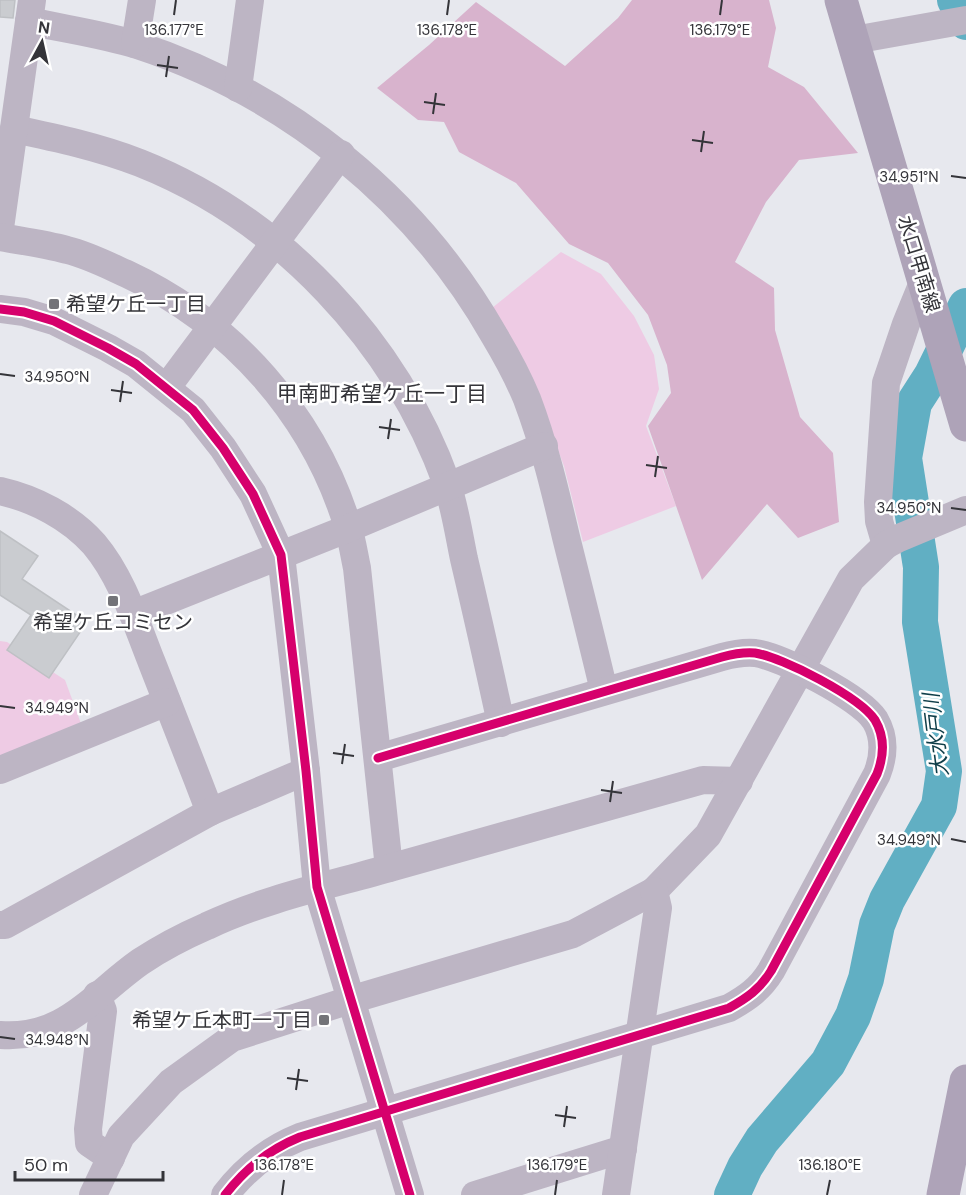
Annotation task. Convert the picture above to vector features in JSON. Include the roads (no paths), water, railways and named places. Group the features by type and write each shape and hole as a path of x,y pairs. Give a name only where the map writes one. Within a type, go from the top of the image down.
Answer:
{"main road":[{"name":"水口甲南線","path":"841,0 966,425"},
{"path":"943,1195 966,1081"}],"street":[{"path":"135,44 142,0"},
{"path":"238,88 250,0"},
{"path":"0,228 30,11 135,44 189,65 273,107 341,154 414,224 462,282 507,357 526,396 544,446 604,691"},
{"path":"854,40 966,20"},
{"path":"14,129 68,140 142,164 206,195 274,242 311,275 370,342 387,365 422,427 447,486 501,723"},
{"path":"167,387 341,154"},
{"path":"0,237 46,245 90,257 155,287 212,326 258,370 305,432 320,458 349,528 357,568 388,868"},
{"path":"892,541 879,521 878,502 886,383 924,280"},
{"path":"0,309 24,312 54,321 136,364 193,410 239,471 253,494 281,555 317,887 410,1195"},
{"path":"133,614 349,528 544,446"},
{"path":"0,491 41,505 82,532 93,543 110,568 133,614 210,812"},
{"path":"93,1195 121,1136 171,1082 232,1038 350,1000 573,934 654,891 708,836 851,579 892,541 966,510"},
{"path":"225,1195 235,1181 249,1168 284,1143 385,1110 729,1008 747,998 761,986 771,971 877,774 883,747 876,721 854,699 772,657 755,653 736,653 378,758"},
{"path":"0,770 167,702"},
{"path":"0,925 5,925 210,812 306,771"},
{"path":"0,1035 20,1036 53,1028 78,1014 97,995 142,961 187,935 233,915 317,887 703,780 739,781"},
{"path":"616,1195 658,908 654,891"},
{"path":"97,995 103,1011 88,1129 89,1143 111,1158"},
{"path":"475,1195 526,1187 623,1149"}],"waterway":[{"path":"955,0 966,22"},
{"name":"大水戸川","path":"732,1195 745,1167 762,1140 828,1063 853,1016 866,979 877,925 887,900 939,806 944,771 920,622 921,567 904,458 914,403 932,375 966,306"}],"place":[{"name":"希望ケ丘一丁目","path":"54,304"},
{"name":"希望ケ丘コミセン","path":"113,601"},
{"name":"希望ケ丘本町一丁目","path":"324,1020"}],"district":[{"name":"甲南町希望ケ丘一丁目","path":"382,394"}]}
